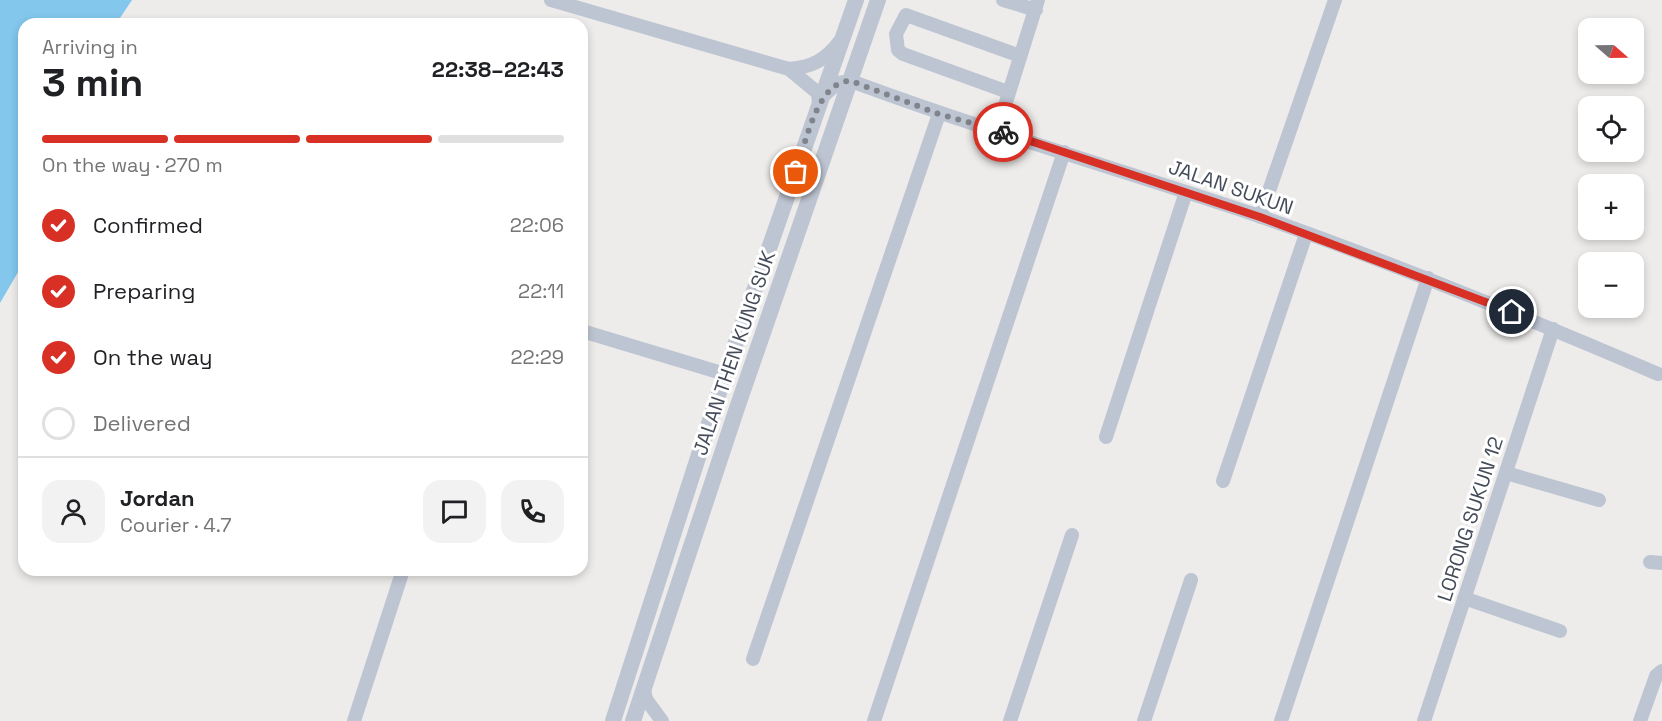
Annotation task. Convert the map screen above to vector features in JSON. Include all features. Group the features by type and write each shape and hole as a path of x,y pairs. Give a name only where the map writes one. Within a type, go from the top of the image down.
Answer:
{"street":[{"path":"551,0 789,69 806,68 820,62 844,35"},
{"name":"JALAN THEN KUNG SUK","path":"613,721 725,374 856,0"},
{"name":"JALAN THEN KUNG SUK","path":"633,721 737,408 879,0"},
{"path":"909,0 906,15 896,34 898,50 903,54 1008,92"},
{"path":"997,130 1037,5 1003,0"},
{"path":"1260,217 1335,0"},
{"path":"906,15 1020,56"},
{"path":"789,69 818,93 821,100 838,82 851,81"},
{"name":"JALAN SUKUN","path":"851,81 939,114 997,130 1260,217 1428,279 1658,374"},
{"path":"753,659 939,114"},
{"path":"874,721 1064,152"},
{"path":"1106,437 1186,192"},
{"path":"1223,481 1306,234"},
{"path":"1281,721 1428,279"},
{"name":"LORONG SUKUN 12","path":"1424,721 1553,329"},
{"path":"588,333 725,374 734,384 737,408"},
{"path":"725,374 760,343"},
{"path":"1506,473 1599,500"},
{"path":"1010,721 1072,535"},
{"path":"354,721 401,576"},
{"path":"1144,721 1191,580"},
{"path":"1464,598 1560,631"},
{"path":"1640,721 1656,676 1662,670"},
{"path":"645,689 646,699 662,721"}],"water":[{"path":"0,0 132,0 120,18 18,18 18,272 0,303"}],"way so far":[{"path":"796,172 822,97 838,82 843,81 851,81 939,114 1003,132"}],"route":[{"path":"1003,132 1260,217 1512,312"}]}
